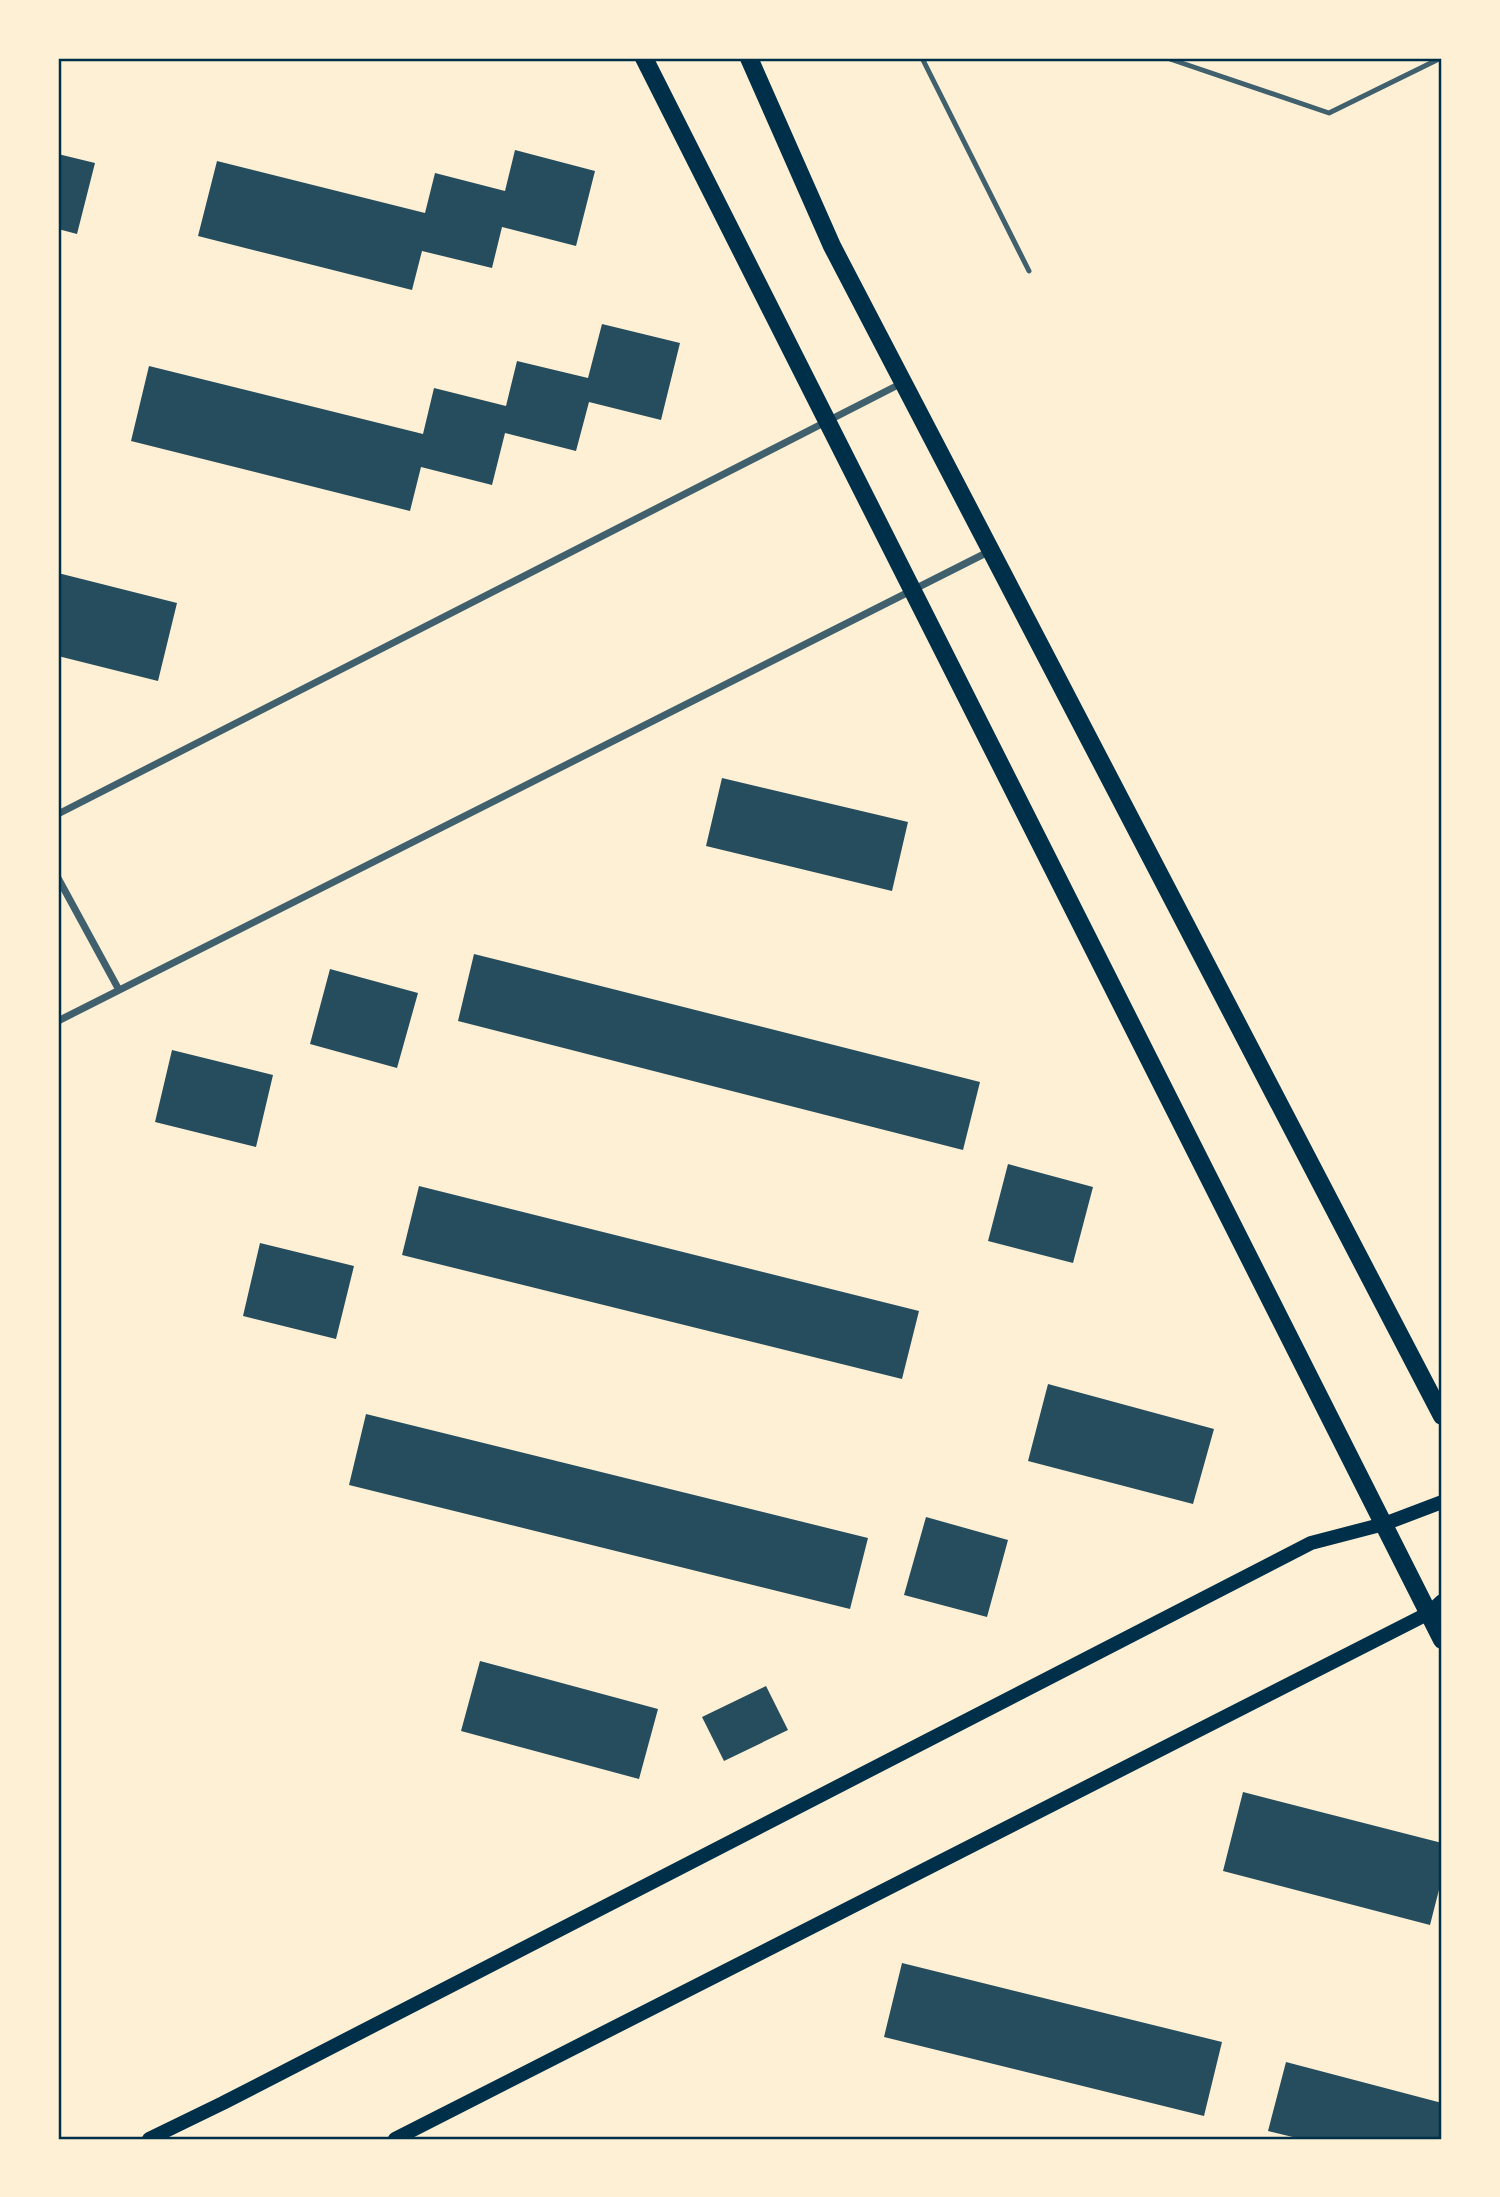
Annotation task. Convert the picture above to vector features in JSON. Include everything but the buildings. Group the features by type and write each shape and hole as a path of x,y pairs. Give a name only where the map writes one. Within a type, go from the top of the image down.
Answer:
{"main road":[{"path":"644,58 1384,1524 1436,1607 1442,1640"},
{"path":"749,58 832,246 1442,1416"},
{"path":"149,2139 248,2091 1311,1543 1384,1524 1439,1503"},
{"path":"395,2139 1436,1607"}],"street":[{"path":"58,814 903,383"},
{"path":"58,1021 990,551"},
{"path":"58,878 119,990"}],"lane":[{"path":"922,58 1029,271"},
{"path":"1167,58 1329,113 1441,58"}]}
